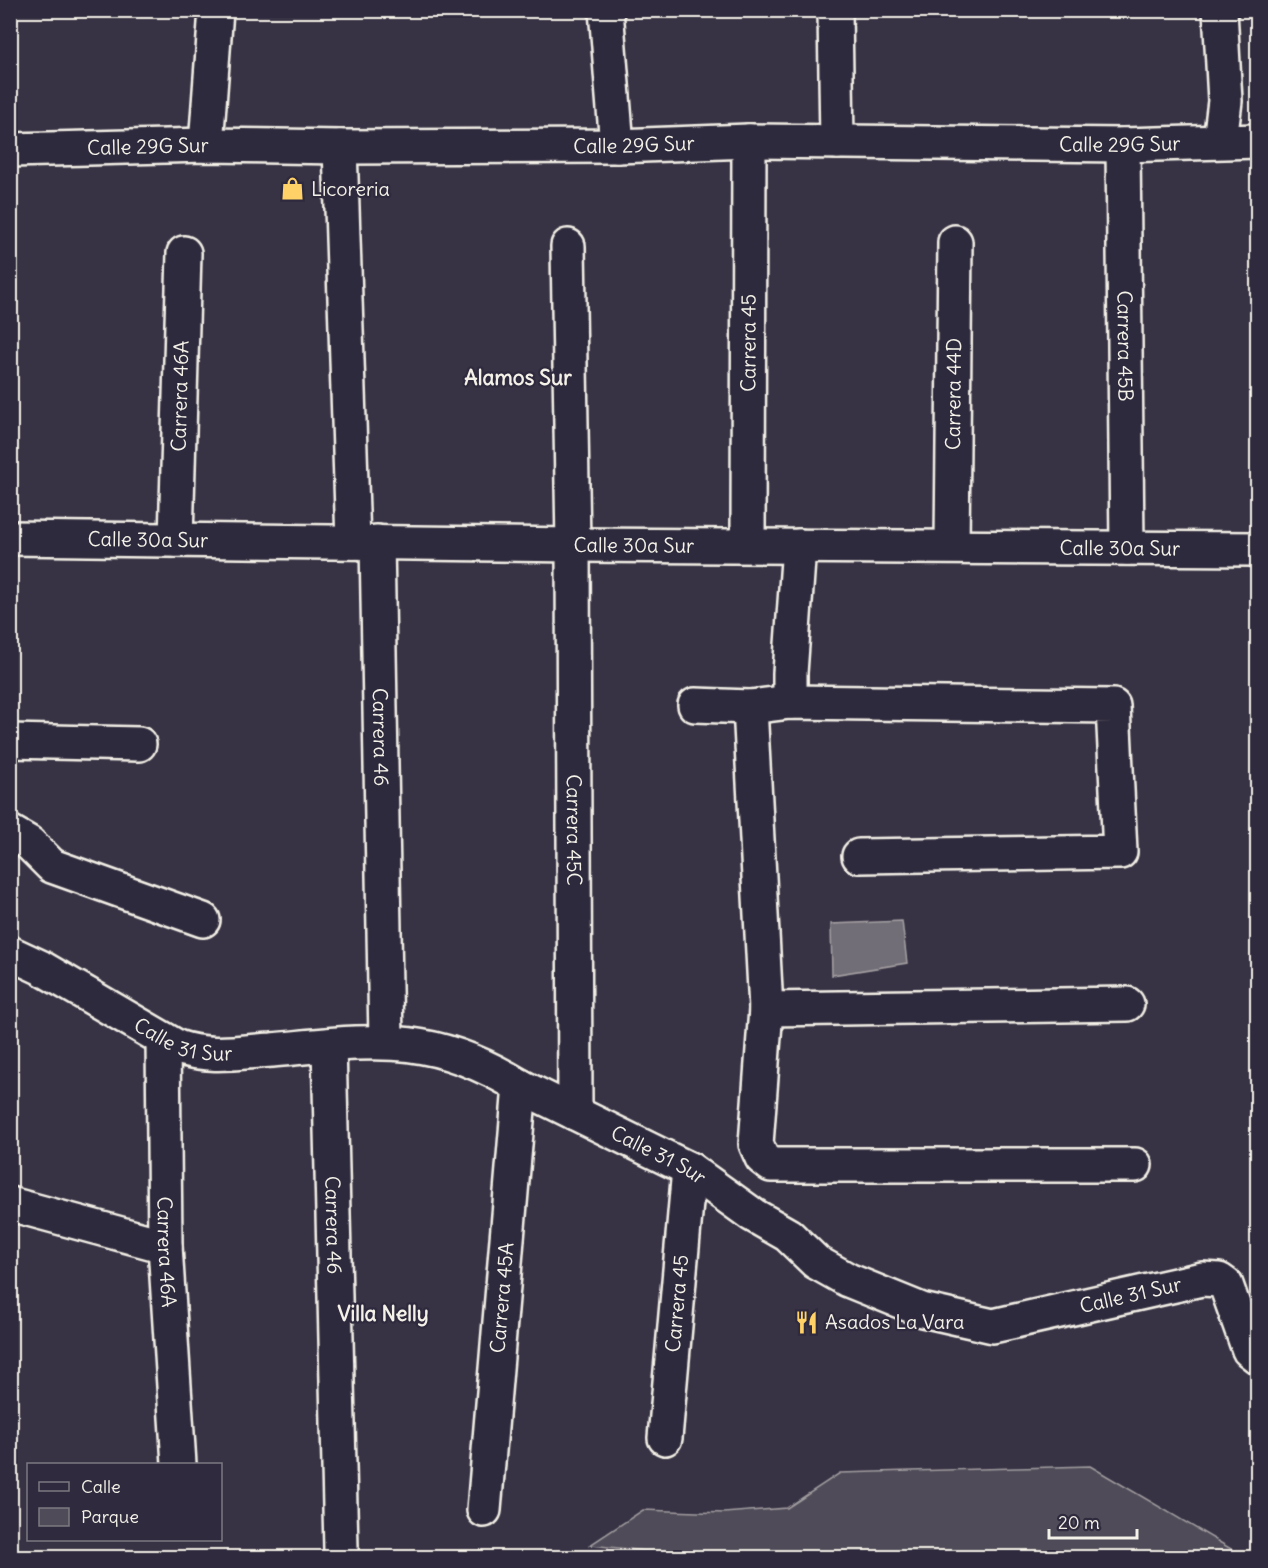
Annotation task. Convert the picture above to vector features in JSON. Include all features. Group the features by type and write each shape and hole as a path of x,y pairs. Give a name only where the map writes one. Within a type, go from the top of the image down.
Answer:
{"street":[{"path":"206,145 216,10"},
{"path":"606,10 617,146"},
{"path":"835,10 837,142"},
{"path":"1220,10 1225,101 1220,141"},
{"name":"Calle 29G Sur","path":"10,150 206,145 617,146 749,141 1123,145 1257,141"},
{"name":"Carrera 45","path":"748,545 749,141"},
{"name":"Carrera 45B","path":"1123,145 1126,548"},
{"name":"Carrera 46","path":"340,147 365,542 386,1041"},
{"name":"Carrera 44D","path":"952,546 955,242"},
{"path":"568,246 573,545"},
{"name":"Carrera 46A","path":"176,540 184,253"},
{"name":"Calle 30a Sur","path":"10,538 573,545 1257,549"},
{"name":"Carrera 45C","path":"573,545 575,1113"},
{"path":"790,702 790,673 800,546"},
{"path":"695,705 750,707 790,702 1113,706 1120,852 859,856"},
{"path":"750,707 766,1009 756,1144 762,1158 771,1165 1135,1165"},
{"path":"10,741 139,744"},
{"path":"10,832 30,843 52,866 203,920"},
{"name":"Calle 31 Sur","path":"10,953 40,967 177,1047 193,1053 217,1055 386,1041 415,1044 452,1053 495,1071 520,1086 689,1169 729,1198 788,1235 816,1262 848,1280 922,1311 993,1326 1203,1279 1219,1280 1226,1285 1249,1350 1257,1357"},
{"path":"766,1009 1127,1004"},
{"name":"Carrera 46A","path":"163,1039 165,1246 179,1463"},
{"name":"Carrera 46","path":"328,1045 341,1549"},
{"name":"Carrera 45A","path":"484,1510 520,1086"},
{"name":"Carrera 45","path":"665,1438 689,1169"},
{"path":"10,1204 165,1246"}],"green space":[{"path":"1090,1466 1243,1556 1257,1546 1257,1557 713,1558 590,1545 643,1510 724,1513 787,1508 840,1473"}],"shaded area":[{"path":"902,921 907,963 832,975 831,924"}],"place":[{"name":"Licoreria","path":"293,189"},
{"name":"Asados La Vara","path":"807,1322"}],"district":[{"name":"Alamos Sur","path":"518,378"},
{"name":"Villa Nelly","path":"383,1314"}]}
